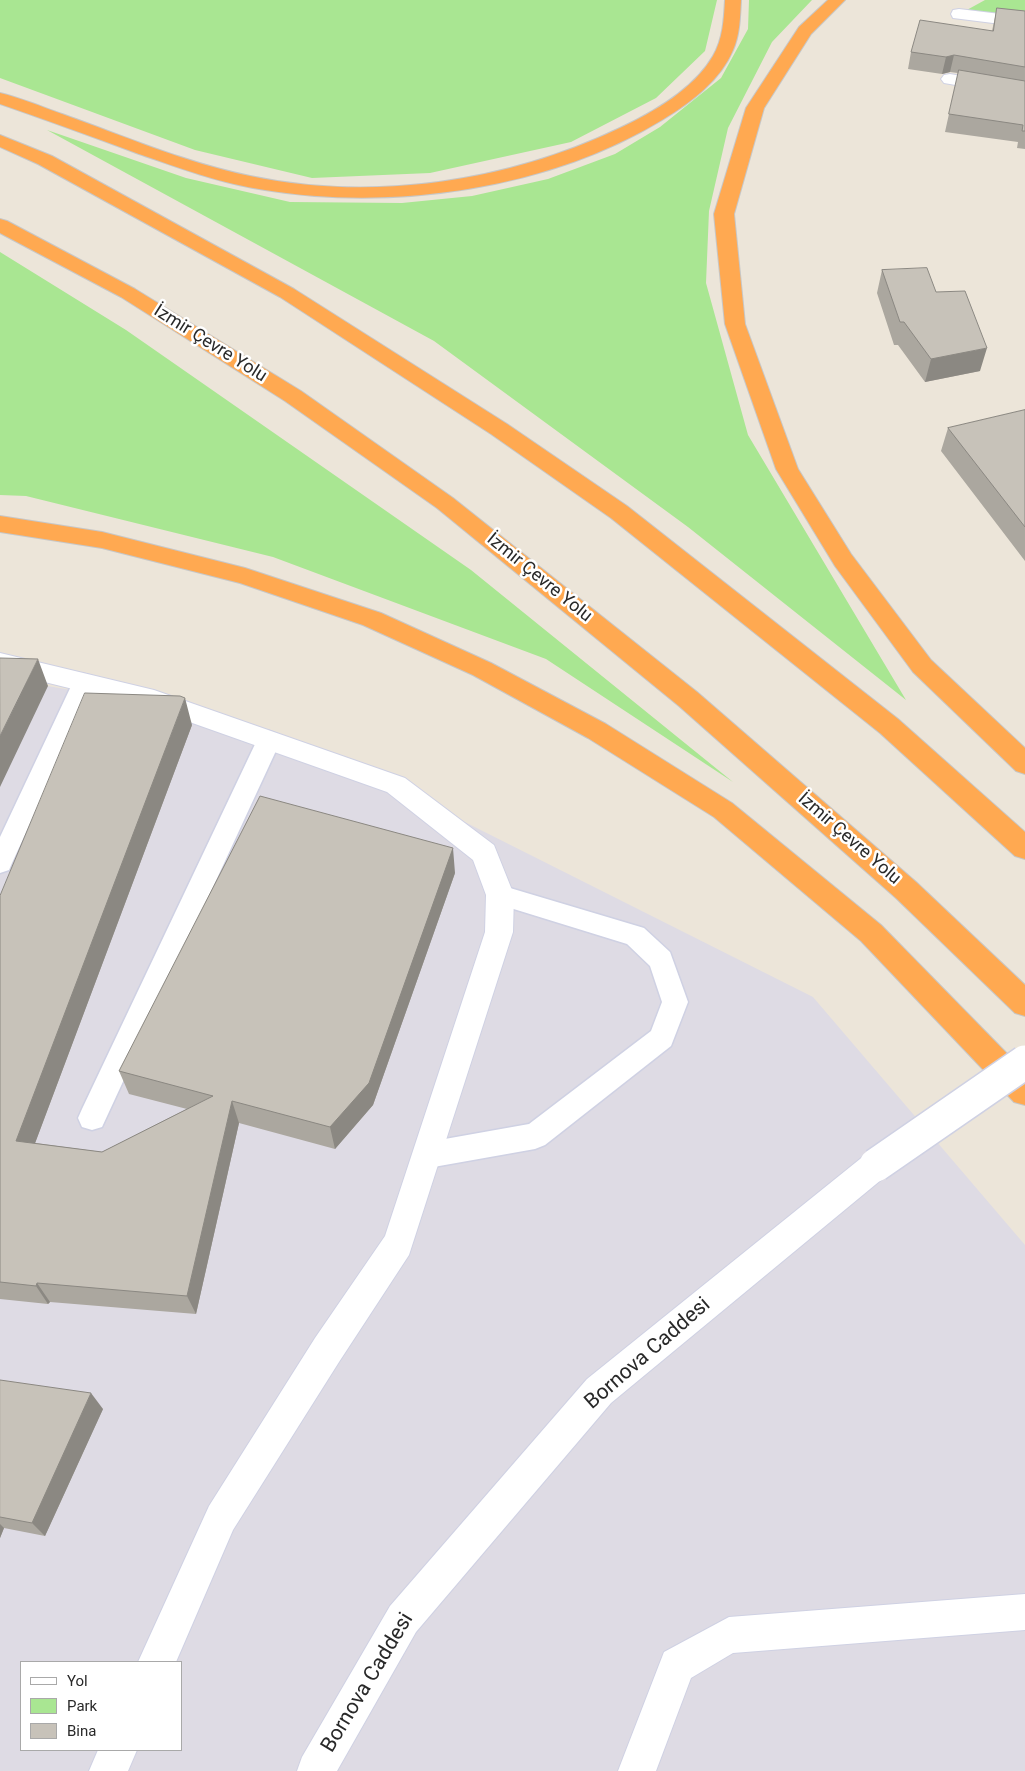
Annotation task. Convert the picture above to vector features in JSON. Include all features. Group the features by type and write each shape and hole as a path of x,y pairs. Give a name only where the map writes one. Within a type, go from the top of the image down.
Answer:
{"highway":[{"path":"0,98 214,174 266,185 336,192 407,190 474,182 553,164 620,136 668,110 700,84 722,55 732,26 733,0"},
{"path":"837,0 805,31 755,108 724,214 734,324 787,469 843,560 922,666 1025,764"},
{"path":"0,140 45,160 287,293 499,429 595,495 738,604 889,726 1025,848"},
{"name":"İzmir Çevre Yolu","path":"0,225 128,293 294,396 446,503 688,698 906,890 1025,1004"},
{"path":"0,524 102,540 245,576 372,619 482,670 597,731 723,810 871,933 1025,1092"}],"street":[{"path":"959,14 1025,22"},
{"path":"950,79 1025,92"},
{"path":"0,662 154,699 396,785 484,852 500,895 499,932 398,1244 327,1350 221,1518 157,1661"},
{"name":"Bornova Caddesi","path":"316,1771 404,1620 599,1391 876,1165 1025,1062"},
{"path":"637,1771 677,1665 729,1635 1025,1612"},
{"path":"108,1771 118,1751"}],"lane":[{"path":"0,863 84,682"},
{"path":"92,1118 270,740"},
{"path":"428,1155 535,1136 662,1038 675,1002 661,960 636,936 500,895"}],"shaded area":[{"path":"0,678 113,697 407,793 813,997 1025,1245 1025,1771 0,1771"}],"green space":[{"path":"0,0 717,0 705,51 656,98 571,142 430,173 312,178 195,150 0,78"},
{"path":"749,0 812,0 772,42 728,128 709,211 706,283 748,435 906,700 688,527 434,341 47,130 186,178 290,202 402,203 472,196 548,179 615,154 660,127 721,78 748,29"},
{"path":"985,0 1025,0 1025,17 965,11"},
{"path":"0,252 126,330 471,570 733,782 546,659 273,557 26,496 0,495"}],"building":[{"path":"997,8 1025,11 1025,67 954,55 946,57 911,52 920,20 993,31"},
{"path":"959,70 1025,81 1025,131 1022,131 1023,125 949,114"},
{"path":"927,268 936,292 965,291 987,348 931,359 904,322 900,322 882,270"},
{"path":"1025,410 1025,527 948,428"},
{"path":"0,658 38,659 0,736"},
{"path":"85,693 180,696 185,698 16,1141 102,1152 213,1096 119,1071 260,796 453,848 369,1083 330,1127 232,1101 187,1296 37,1283 36,1286 0,1282 0,896"},
{"path":"0,1380 91,1393 32,1523 0,1517"}]}
